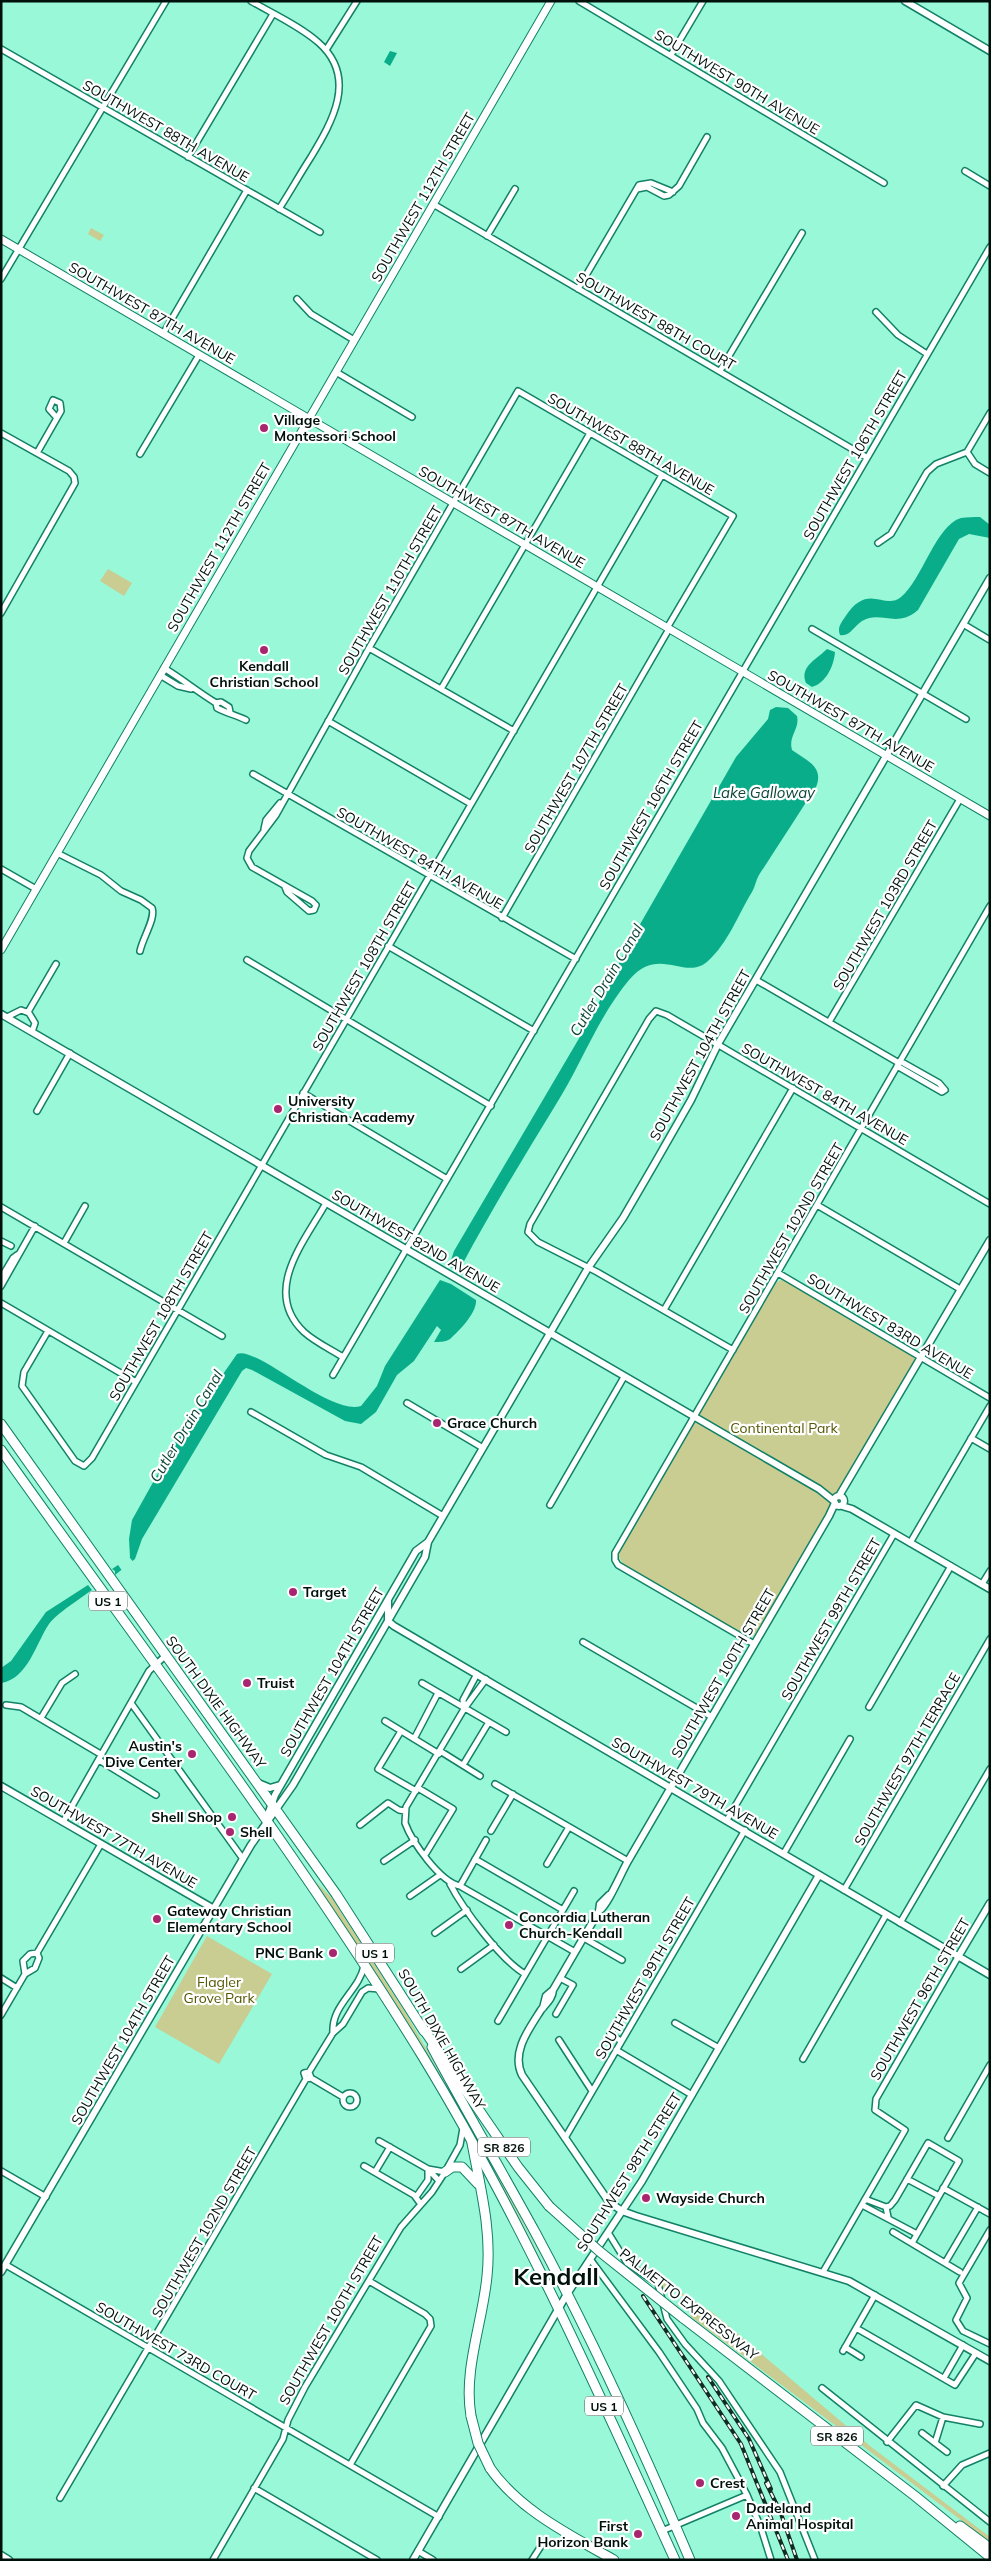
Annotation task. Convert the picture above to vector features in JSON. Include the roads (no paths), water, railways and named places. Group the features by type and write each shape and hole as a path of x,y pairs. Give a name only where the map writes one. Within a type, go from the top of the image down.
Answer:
{"highway":[{"name":"SOUTH DIXIE HIGHWAY","path":"1,1424 351,1915 420,2024 567,2294 630,2424 690,2560"},
{"name":"SOUTH DIXIE HIGHWAY","path":"1,1450 266,1822 380,1989 463,2126 559,2308 675,2560"},
{"name":"PALMETTO EXPRESSWAY","path":"420,2024 518,2167 549,2206 599,2251 915,2496 990,2557"},
{"name":"SR 826","path":"472,2143 487,2224 488,2269 470,2383 471,2416 478,2443 490,2468 505,2487 524,2504 614,2560"},
{"path":"445,2172 452,2167 462,2166 481,2188"},
{"path":"615,2430 630,2424"},
{"path":"915,2496 990,2548"}],"main road":[{"name":"SOUTHWEST 112TH STREET","path":"1,950 551,1"},
{"name":"SOUTHWEST 87TH AVENUE","path":"1,239 990,816"}],"street":[{"path":"1,279 166,1"},
{"path":"251,1 316,40 326,50 339,83 336,111 280,209"},
{"path":"326,50 358,1"},
{"name":"SOUTHWEST 90TH AVENUE","path":"579,1 884,183"},
{"path":"671,55 703,1"},
{"path":"905,1 990,51"},
{"path":"188,157 272,14"},
{"name":"SOUTHWEST 88TH AVENUE","path":"1,49 320,232"},
{"path":"578,289 636,189 642,183 650,182 673,192 679,186 707,137"},
{"path":"964,171 990,186"},
{"path":"487,236 515,189"},
{"path":"163,334 247,190"},
{"name":"SOUTHWEST 88TH COURT","path":"433,204 866,458"},
{"path":"720,371 802,233"},
{"name":"SOUTHWEST 106TH STREET","path":"333,1375 990,247"},
{"path":"297,299 311,314 354,340"},
{"path":"876,312 898,335 927,354"},
{"path":"140,454 199,355"},
{"path":"336,372 412,417"},
{"name":"SOUTHWEST 88TH AVENUE","path":"518,391 733,516"},
{"name":"SOUTHWEST 110TH STREET","path":"285,887 252,868 247,858 249,851 276,815 369,648 518,391"},
{"path":"878,543 891,534 927,472 936,464 967,452 990,413"},
{"path":"37,453 57,418"},
{"path":"1,433 72,473 75,486 1,613"},
{"path":"441,689 590,433"},
{"path":"967,452 975,464 990,473"},
{"name":"SOUTHWEST 108TH STREET","path":"48,1331 25,1370 22,1380 25,1392 75,1461 84,1466 92,1458 262,1166 344,1020 662,475"},
{"name":"SOUTHWEST 107TH STREET","path":"502,918 733,516"},
{"name":"SOUTHWEST 104TH STREET","path":"274,1807 280,1786 388,1600 416,1552 428,1542 444,1516 588,1268 623,1218 691,1100 718,1044 990,578"},
{"path":"963,624 990,640"},
{"path":"812,629 966,719"},
{"path":"369,648 514,731"},
{"path":"164,668 184,680 192,689 216,703 217,708 246,720"},
{"path":"160,675 178,686 192,689"},
{"path":"328,721 471,804"},
{"name":"SOUTHWEST 84TH AVENUE","path":"253,774 576,959"},
{"name":"SOUTHWEST 103RD STREET","path":"829,1022 960,799"},
{"path":"57,853 101,875 121,891 141,900 153,910 153,918 143,936 140,951"},
{"path":"1,869 36,889"},
{"path":"285,887 314,902 314,910 308,912 304,909 285,887"},
{"name":"SOUTHWEST 102ND STREET","path":"754,1644 616,1562 616,1553 990,906"},
{"path":"388,946 534,1031"},
{"path":"247,960 344,1020 491,1106"},
{"path":"28,1012 56,964"},
{"path":"756,980 900,1061 939,1084 945,1090 942,1092 900,1061"},
{"path":"4,1015 20,1010 28,1012 35,1023 32,1032"},
{"name":"SOUTHWEST 84TH AVENUE","path":"588,1268 534,1240 528,1232 530,1224 649,1018 656,1011 718,1044 990,1204"},
{"name":"SOUTHWEST 82ND AVENUE","path":"4,1015 990,1589"},
{"path":"37,1111 70,1053"},
{"path":"664,1310 793,1088"},
{"path":"303,1093 447,1179"},
{"path":"326,1203 292,1260 286,1284 290,1310 302,1329 343,1357"},
{"path":"817,1205 960,1289"},
{"path":"64,1243 85,1206"},
{"path":"1,1207 222,1336"},
{"path":"1,1278 34,1226"},
{"name":"SOUTHWEST 100TH STREET","path":"565,2138 522,2075 517,2061 520,2048 543,2008 550,2000 553,1990 599,1911 606,1904 628,1861 990,1240"},
{"path":"1,1241 11,1246"},
{"path":"1,1286 16,1261 17,1255"},
{"path":"588,1268 733,1350"},
{"name":"SOUTHWEST 83RD AVENUE","path":"778,1273 990,1398"},
{"path":"1,1303 136,1382"},
{"path":"550,1504 624,1377"},
{"path":"407,1403 483,1448"},
{"path":"910,1543 990,1406"},
{"path":"251,1412 326,1455 361,1467 444,1516"},
{"path":"971,1438 990,1449"},
{"name":"SOUTHWEST 99TH STREET","path":"727,1820 894,1534"},
{"name":"SOUTHWEST 104TH STREET","path":"1,2272 274,1807 298,1777 425,1557 428,1542"},
{"path":"869,1707 951,1566"},
{"path":"982,1584 990,1571"},
{"path":"388,1600 388,1621"},
{"name":"SOUTHWEST 79TH AVENUE","path":"388,1621 990,1975"},
{"name":"SOUTHWEST 97TH TERRACE","path":"844,1890 990,1639"},
{"path":"583,1642 712,1717"},
{"path":"63,1822 154,1665 165,1656"},
{"path":"42,1718 62,1684 75,1674"},
{"path":"464,1709 463,1700 477,1674"},
{"path":"486,1679 464,1709 405,1811 404,1819 425,1855 440,1875 450,1884 494,1945 511,1963 525,1974"},
{"path":"422,1683 506,1732"},
{"path":"414,1739 438,1693"},
{"path":"132,1704 243,1859"},
{"path":"6,1705 21,1707 42,1718 156,1795"},
{"path":"385,1721 480,1776"},
{"path":"462,1765 489,1722"},
{"path":"400,1731 378,1769 453,1809 425,1855"},
{"path":"784,1853 850,1739"},
{"path":"295,1760 298,1777"},
{"path":"900,1923 990,1768"},
{"path":"256,1782 270,1788 280,1786"},
{"path":"494,1784 628,1861"},
{"name":"SOUTHWEST 77TH AVENUE","path":"1,1786 214,1910"},
{"path":"490,1832 513,1794"},
{"path":"360,1825 388,1803 399,1810 405,1811"},
{"path":"547,1864 569,1827"},
{"name":"SOUTHWEST 99TH STREET","path":"565,2138 745,1830"},
{"path":"384,1861 415,1840"},
{"path":"460,1886 486,1840"},
{"path":"1,2015 25,1974 35,1968 39,1958 37,1953 101,1844"},
{"path":"475,1859 562,1910"},
{"path":"410,1896 440,1875"},
{"name":"SOUTHWEST 98TH STREET","path":"413,2560 567,2294 609,2234 692,2096 819,1875"},
{"path":"450,1884 460,1886 575,1952"},
{"path":"498,2022 574,1891"},
{"name":"SOUTHWEST 96TH STREET","path":"865,2199 905,2130 874,2108 876,2099 990,1903"},
{"path":"435,1933 467,1910"},
{"path":"802,2058 886,1915"},
{"path":"584,1938 622,1960"},
{"path":"461,1969 494,1945"},
{"path":"25,1974 23,1961 30,1954 37,1953"},
{"name":"SOUTHWEST 102ND STREET","path":"333,2033 334,2018 356,1984 364,1966"},
{"path":"1,1978 17,1988"},
{"path":"556,2014 573,1985 560,1978"},
{"name":"SOUTHWEST 102ND STREET","path":"60,2498 333,2033 343,2024 362,1992 368,1988 380,1989"},
{"path":"621,2040 610,2034 624,2010"},
{"path":"334,2018 343,2024"},
{"path":"675,2023 719,2048"},
{"path":"559,2040 592,2091"},
{"path":"616,2050 692,2096"},
{"path":"948,2138 990,2065"},
{"path":"309,2076 343,2097"},
{"name":"SOUTHWEST 100TH STREET","path":"213,2560 280,2444 299,2399 403,2222 445,2172 460,2145 463,2126"},
{"path":"565,2138 609,2202 622,2211 849,2281 990,2361"},
{"path":"379,2140 428,2169 439,2181"},
{"path":"823,2272 865,2199 886,2207 893,2204 928,2143 959,2161 912,2243"},
{"path":"375,2172 390,2147"},
{"path":"364,2166 416,2197 420,2204"},
{"path":"428,2169 445,2172"},
{"path":"416,2197 428,2180 428,2169"},
{"path":"1,2171 46,2197"},
{"path":"908,2178 939,2196"},
{"path":"944,2188 990,2214"},
{"path":"862,2205 888,2217 917,2234"},
{"path":"886,2207 888,2217"},
{"path":"945,2263 978,2207"},
{"path":"990,2230 960,2281 960,2287 967,2298 956,2320 963,2330 990,2344"},
{"path":"893,2232 960,2272"},
{"path":"609,2234 627,2263 658,2284 663,2309 672,2327 695,2356 719,2381 780,2472 815,2560"},
{"path":"590,2259 659,2352 728,2459 747,2495 761,2528 771,2560"},
{"name":"SOUTHWEST 73RD COURT","path":"6,2265 439,2517"},
{"path":"350,2465 429,2332 431,2323 425,2314 369,2281"},
{"path":"861,2357 844,2349 876,2295"},
{"path":"856,2328 956,2385 976,2353"},
{"path":"944,2378 963,2345"},
{"path":"822,2388 990,2522"},
{"path":"888,2442 916,2405 943,2417 980,2424"},
{"path":"936,2443 943,2417"},
{"path":"922,2433 947,2452"},
{"path":"943,2486 962,2465 990,2453"},
{"path":"254,2488 377,2560"},
{"path":"662,2531 747,2495"},
{"path":"532,2560 540,2546"},
{"path":"418,2551 433,2560"},
{"path":"1,2555 9,2560"}],"water":[{"path":"390,51 397,53 390,66 384,62"},
{"path":"980,517 990,525 990,538 969,534 959,539 918,610 903,618 869,618 859,623 847,634 840,635 839,628 842,621 853,606 868,599 888,601 901,597 909,589 944,531 961,518"},
{"path":"827,649 835,652 833,663 825,678 812,687 806,683 805,672 810,664"},
{"name":"Lake Galloway","path":"776,707 788,708 797,716 797,725 791,745 792,750 816,768 818,780 816,787 759,875 732,928 715,954 708,961 690,968 661,964 651,965 640,970 618,994 462,1265 456,1270 449,1266 454,1251 591,1018 627,947 736,757 768,719 770,710"},
{"path":"440,1280 451,1284 476,1300 471,1316 454,1336 442,1342 434,1342 441,1330 437,1326 414,1361 397,1375 376,1412 361,1424 345,1421 252,1370 246,1368 242,1371 142,1539 135,1559 115,1575 115,1571 112,1569 130,1557 129,1539 132,1520 175,1443 237,1354 247,1354 260,1360 331,1401 348,1406 361,1406 377,1386 385,1366"},
{"path":"88,1585 92,1590 52,1620 25,1668 10,1680 1,1683 1,1668 11,1661 46,1612"}],"railway":[{"path":"643,2296 741,2444 788,2560"},
{"path":"708,2377 749,2439 771,2489"},
{"path":"766,2483 781,2513"},
{"path":"779,2508 797,2560"}],"place":[{"name":"Village Montessori School","path":"264,428"},
{"name":"Kendall Christian School","path":"264,650"},
{"name":"University Christian Academy","path":"278,1109"},
{"name":"Grace Church","path":"437,1423"},
{"name":"Target","path":"293,1592"},
{"name":"Truist","path":"247,1683"},
{"name":"Austin's Dive Center","path":"192,1754"},
{"name":"Shell Shop","path":"232,1817"},
{"name":"Shell","path":"230,1832"},
{"name":"Gateway Christian Elementary School","path":"157,1919"},
{"name":"Concordia Lutheran Church-Kendall","path":"509,1925"},
{"name":"PNC Bank","path":"333,1953"},
{"name":"Wayside Church","path":"646,2198"},
{"name":"Crest","path":"700,2483"},
{"name":"Dadeland Animal Hospital","path":"736,2516"},
{"name":"First Horizon Bank","path":"638,2534"}],"district":[{"name":"Kendall","path":"556,2276"}],"water label":[{"name":"Cutler Drain Canal","path":"606,980"},
{"name":"Cutler Drain Canal","path":"186,1426"}],"park label":[{"name":"Continental Park","path":"784,1428"},
{"name":"Flagler Grove Park","path":"219,1990"}]}
